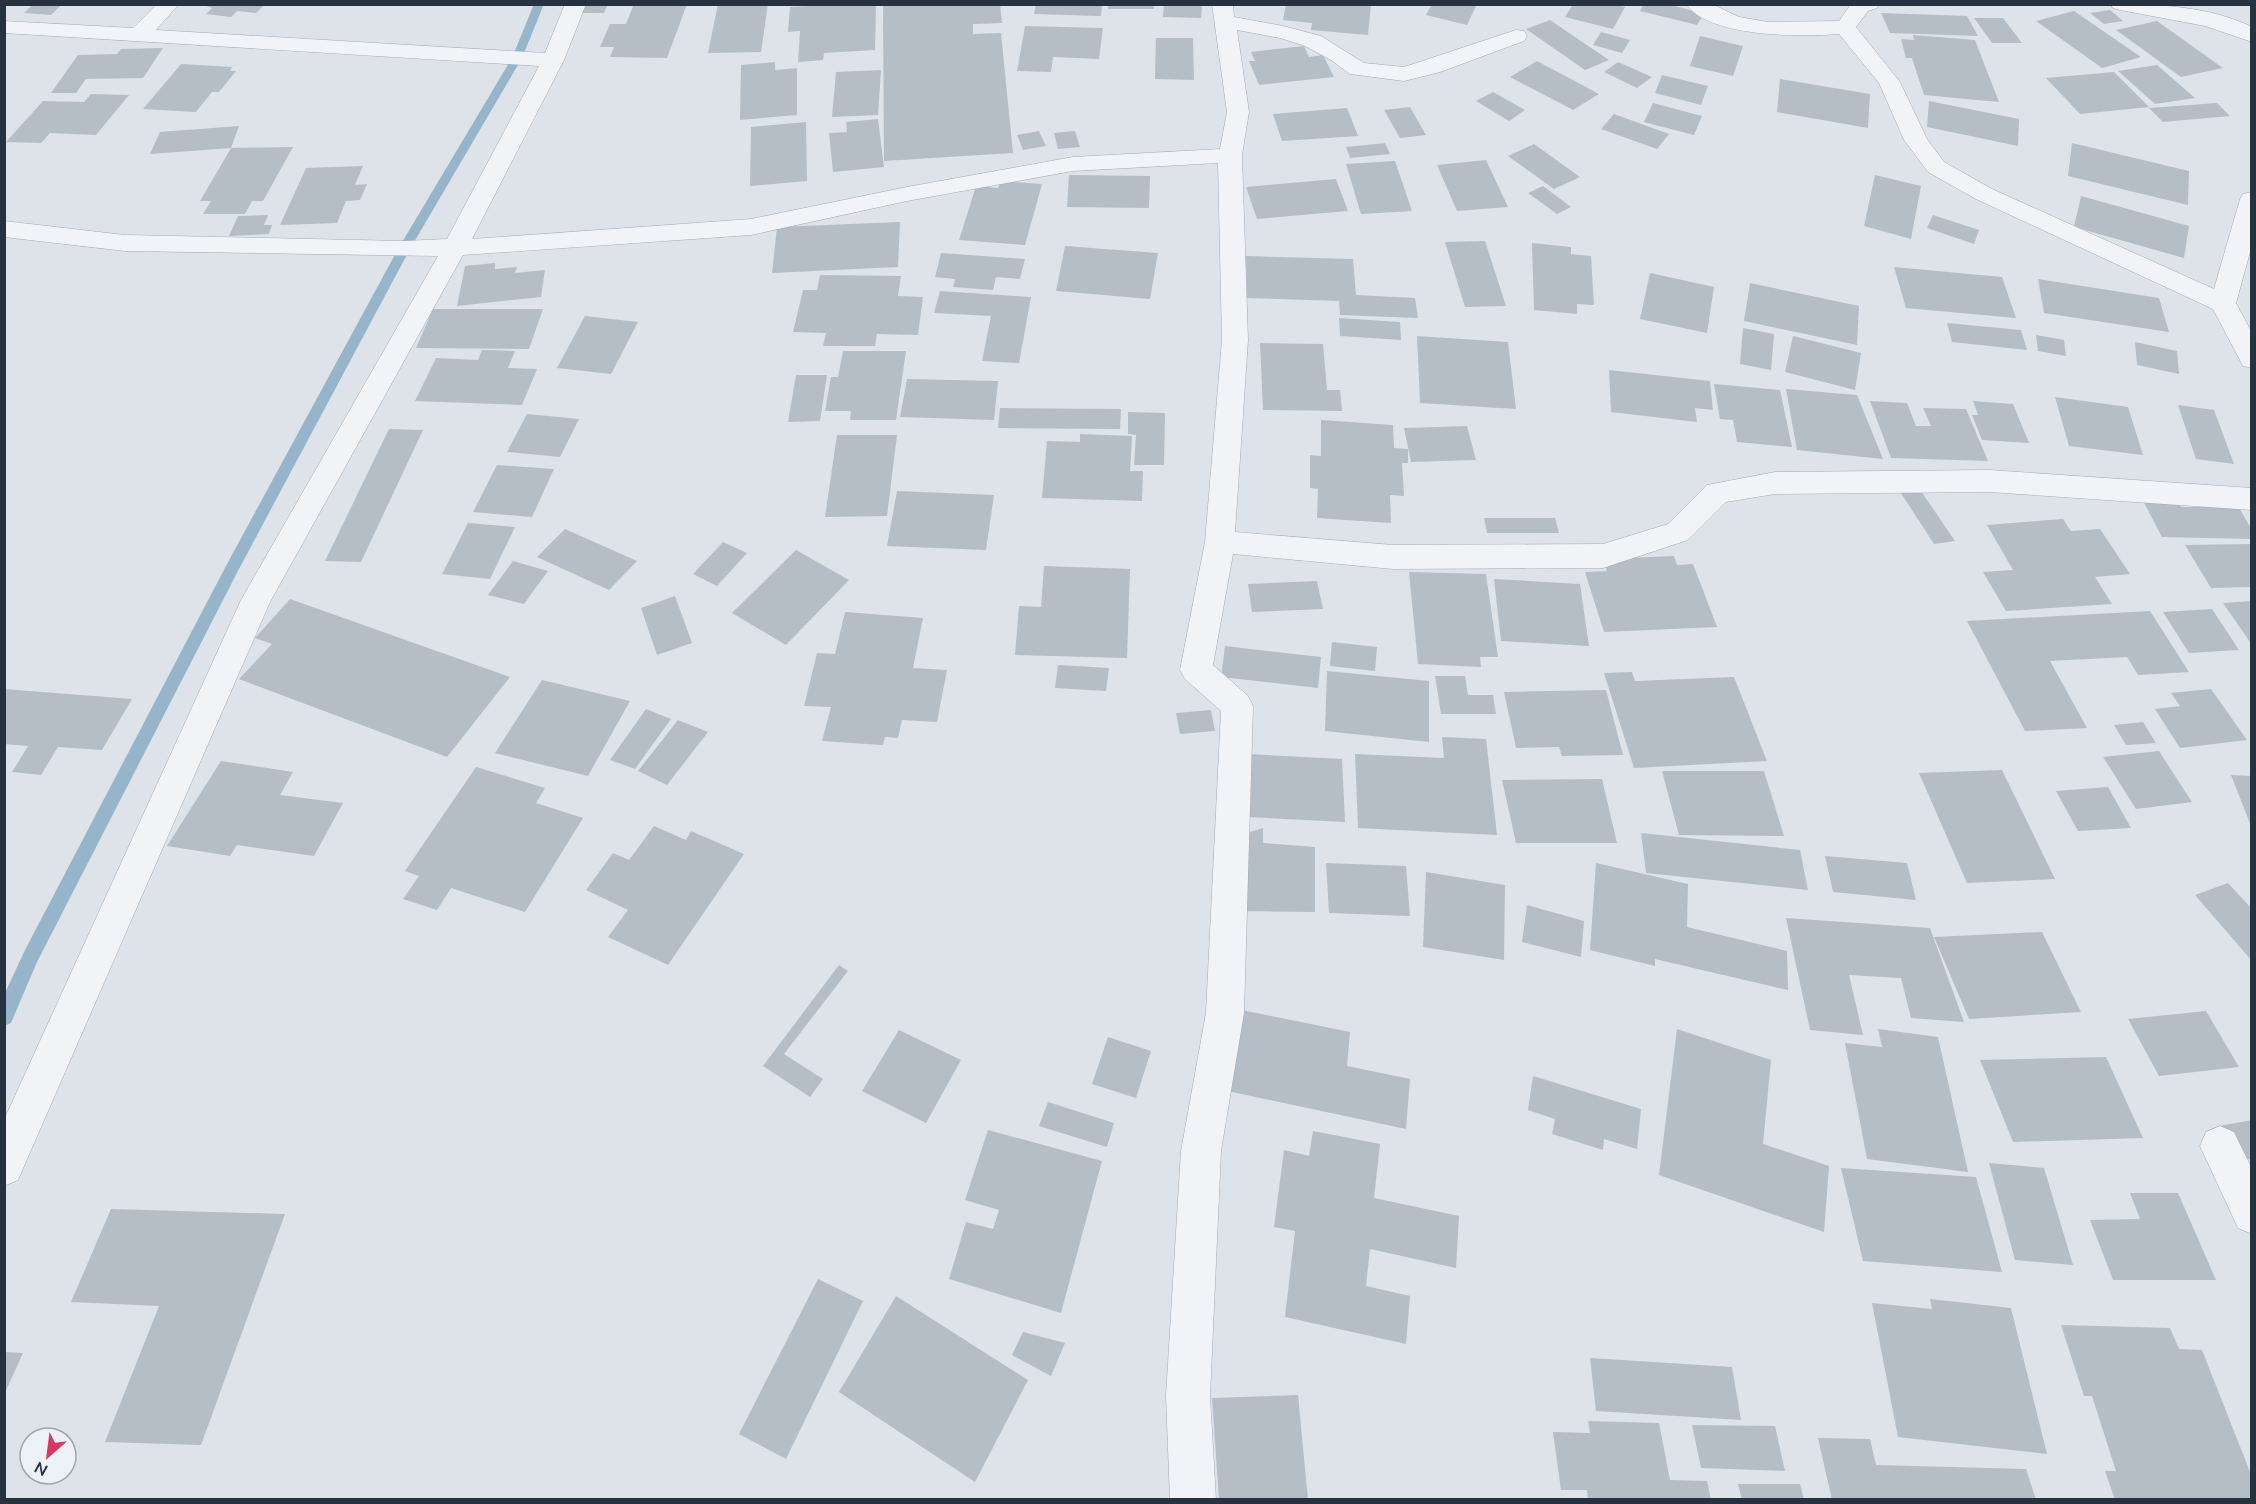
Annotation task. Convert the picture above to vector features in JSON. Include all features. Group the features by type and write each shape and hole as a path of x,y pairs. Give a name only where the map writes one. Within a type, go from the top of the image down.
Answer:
{"street":[{"path":"139,35 170,4"},
{"path":"4,1166 256,600 454,249 553,60 576,4"},
{"path":"1696,4 1739,24 1787,32 1845,27 1861,6 1870,4"},
{"path":"2120,4 2221,23 2243,30 2252,36"},
{"path":"1193,1500 1188,1396 1202,1151 1225,1013 1237,706 1196,669 1220,542 1234,340 1230,155 1238,112 1224,13 1313,41 1339,55 1358,69 1404,74 1432,67 1516,36"},
{"path":"4,27 553,60"},
{"path":"1845,27 1889,82 1916,140 1936,167 1984,194 2223,303 2252,359"},
{"path":"4,229 125,243 454,249 751,227 907,194 1073,164 1230,155"},
{"path":"2223,303 2252,199"},
{"path":"1220,542 1393,557 1603,556 1678,532 1717,493 1775,483 1989,481 2252,499"},
{"path":"2220,1146 2252,1214"}],"building":[{"path":"33,4 62,4 51,15 24,13"},
{"path":"200,4 265,4 256,13 237,11 231,17 206,14 212,8"},
{"path":"583,4 608,4 604,13 579,13"},
{"path":"634,4 687,4 667,58 610,57 614,47 600,47 610,24 626,24"},
{"path":"718,4 768,4 761,52 708,53"},
{"path":"809,4 876,4 875,50 824,53 823,60 798,62 800,31 788,32 790,7 809,6"},
{"path":"883,4 1000,4 1002,23 973,24 973,34 1001,33 1013,153 884,161"},
{"path":"1036,4 1102,4 1101,16 1034,14"},
{"path":"1108,4 1154,4 1154,9 1108,9"},
{"path":"1164,4 1202,4 1201,18 1163,17"},
{"path":"1286,4 1371,4 1368,35 1311,30 1312,23 1283,20"},
{"path":"1432,4 1477,4 1467,25 1426,15"},
{"path":"1573,4 1614,4 1625,7 1613,29 1565,17"},
{"path":"1644,4 1668,4 1704,14 1697,25 1640,11"},
{"path":"2110,10 2123,21 2104,24 2090,13"},
{"path":"2074,11 2141,57 2102,68 2036,21"},
{"path":"1881,13 1967,16 1978,36 1890,33"},
{"path":"1974,18 2003,18 2022,43 1992,43"},
{"path":"1550,20 1609,60 1585,70 1526,29"},
{"path":"2157,21 2223,68 2181,77 2116,30"},
{"path":"1025,26 1103,28 1099,59 1053,57 1051,72 1017,71"},
{"path":"1601,32 1630,40 1622,53 1593,45"},
{"path":"1913,35 1975,40 1999,102 1924,95 1912,58 1906,58 1901,39 1914,40"},
{"path":"1700,36 1743,46 1733,76 1690,66"},
{"path":"1156,38 1193,38 1194,80 1155,79"},
{"path":"1304,46 1309,57 1323,55 1334,77 1259,85 1249,61 1255,61 1251,52"},
{"path":"163,48 143,78 86,79 76,93 51,93 78,55 117,54 121,49"},
{"path":"1537,61 1599,94 1573,110 1510,77"},
{"path":"775,62 775,70 797,68 797,115 740,120 741,65"},
{"path":"1618,62 1652,77 1637,88 1604,72"},
{"path":"181,64 232,67 230,71 236,71 219,92 212,92 196,112 143,109"},
{"path":"2157,65 2195,98 2155,104 2118,71"},
{"path":"881,70 878,115 832,117 836,72"},
{"path":"2114,72 2149,107 2080,114 2046,78"},
{"path":"1662,75 1708,86 1701,105 1655,93"},
{"path":"1780,79 1870,94 1868,128 1777,112"},
{"path":"1493,92 1525,110 1509,121 1476,101"},
{"path":"91,94 129,95 96,135 50,133 41,143 6,142 43,101 84,102"},
{"path":"1929,101 2019,119 2018,146 1927,127"},
{"path":"1653,103 1702,116 1694,135 1644,122"},
{"path":"2217,103 2230,116 2163,122 2149,108"},
{"path":"1410,107 1426,135 1400,138 1384,110"},
{"path":"1347,108 1358,136 1282,141 1273,114"},
{"path":"1614,114 1669,134 1657,149 1601,129"},
{"path":"878,119 884,167 833,172 829,133 847,132 846,122"},
{"path":"806,122 807,181 750,186 751,127"},
{"path":"239,126 231,148 150,154 160,132"},
{"path":"1039,131 1046,146 1023,150 1017,135"},
{"path":"1075,131 1080,147 1058,149 1054,133"},
{"path":"1385,143 1390,154 1350,158 1346,147"},
{"path":"2072,143 2189,171 2188,205 2068,176"},
{"path":"1534,144 1580,177 1554,189 1508,156"},
{"path":"293,147 263,201 252,201 245,214 203,214 211,201 200,201 231,148"},
{"path":"1486,160 1508,207 1457,211 1437,165"},
{"path":"1395,161 1412,211 1361,214 1346,164"},
{"path":"363,166 355,185 367,184 360,200 346,201 337,223 280,225 306,168"},
{"path":"1069,175 1150,176 1149,208 1067,207"},
{"path":"1875,175 1921,186 1911,239 1864,226"},
{"path":"1336,179 1348,211 1257,219 1246,187"},
{"path":"1000,181 1042,184 1025,245 959,240 976,186 998,188"},
{"path":"1543,186 1571,207 1557,214 1528,193"},
{"path":"2081,196 2189,226 2184,258 2074,227"},
{"path":"268,215 264,225 272,225 269,234 229,236 238,216"},
{"path":"1933,215 1979,230 1974,244 1927,228"},
{"path":"900,222 898,267 772,273 777,227"},
{"path":"1485,241 1506,306 1465,307 1445,242"},
{"path":"1532,243 1571,247 1571,254 1591,256 1594,305 1577,304 1577,314 1534,310"},
{"path":"1065,246 1158,253 1150,299 1056,291"},
{"path":"941,253 1025,259 1020,279 996,277 993,290 953,287 955,279 935,277"},
{"path":"1246,256 1353,259 1356,295 1415,298 1418,318 1340,315 1339,301 1247,298"},
{"path":"495,263 495,269 517,267 515,273 545,270 541,297 457,306 465,266"},
{"path":"1894,267 2002,277 2016,318 1906,308"},
{"path":"1650,273 1714,287 1707,333 1640,319"},
{"path":"820,275 901,276 898,296 923,297 918,335 877,334 875,346 823,346 826,333 793,332 803,290 817,290"},
{"path":"2038,279 2159,298 2169,332 2044,313"},
{"path":"1750,283 1859,306 1857,345 1744,321"},
{"path":"940,291 1031,297 1019,363 982,361 991,316 934,313"},
{"path":"433,309 543,309 529,349 416,348"},
{"path":"585,316 638,322 611,374 557,368"},
{"path":"1339,318 1400,322 1401,340 1340,336"},
{"path":"1947,323 2021,330 2027,350 1952,342"},
{"path":"1743,328 1774,334 1771,370 1740,364"},
{"path":"2036,335 2064,340 2066,356 2038,351"},
{"path":"1417,336 1508,342 1516,409 1420,403"},
{"path":"1793,336 1861,353 1855,390 1785,372"},
{"path":"2135,342 2177,351 2179,374 2137,365"},
{"path":"1260,343 1323,344 1327,390 1340,390 1342,411 1263,410"},
{"path":"482,350 515,351 508,368 537,369 522,405 415,401 436,358 478,360"},
{"path":"843,351 906,351 896,420 850,420 851,411 825,411 831,377 838,377"},
{"path":"1609,370 1710,381 1713,410 1695,408 1697,422 1611,412"},
{"path":"796,375 827,375 820,421 788,422"},
{"path":"907,379 998,381 994,420 900,417"},
{"path":"1714,384 1780,390 1792,447 1737,442 1733,420 1720,419"},
{"path":"1786,389 1857,395 1883,459 1797,450"},
{"path":"2055,397 2128,407 2143,455 2069,446"},
{"path":"1870,401 1907,403 1916,426 1931,426 1923,408 1966,409 1988,461 1891,458"},
{"path":"1973,401 2013,404 2029,443 1982,440 1972,415 1978,415"},
{"path":"2178,405 2214,410 2234,464 2196,459"},
{"path":"1000,408 1121,409 1120,429 998,428"},
{"path":"1128,412 1165,413 1164,465 1134,465 1136,435 1128,434"},
{"path":"527,414 579,419 560,457 507,452"},
{"path":"1321,420 1393,425 1394,448 1408,449 1408,463 1402,463 1404,496 1390,495 1391,523 1317,518 1318,489 1310,488 1310,455 1321,456"},
{"path":"1467,426 1476,460 1411,462 1404,428"},
{"path":"389,429 423,430 361,562 325,561"},
{"path":"1080,434 1132,436 1130,471 1143,471 1142,501 1042,498 1047,441 1080,442"},
{"path":"837,435 897,435 887,516 825,517"},
{"path":"497,465 554,469 532,517 473,512"},
{"path":"1919,488 1955,541 1934,544 1899,490"},
{"path":"897,491 994,495 986,550 887,546"},
{"path":"2141,497 2175,498 2181,507 2209,507 2205,499 2234,499 2252,530 2252,539 2162,537"},
{"path":"1484,518 1555,518 1559,533 1487,533"},
{"path":"2063,519 2071,531 2100,529 2130,574 2095,577 2112,604 2006,611 1983,572 2013,570 1987,525"},
{"path":"468,523 515,527 490,579 442,574"},
{"path":"565,529 637,561 609,590 537,557"},
{"path":"723,542 747,553 717,586 693,574"},
{"path":"2251,544 2252,587 2211,588 2185,545"},
{"path":"796,550 849,580 786,645 732,613"},
{"path":"1674,556 1677,565 1693,564 1717,627 1604,632 1585,572 1607,571 1603,559"},
{"path":"513,561 548,571 524,604 488,595"},
{"path":"1044,566 1130,569 1127,658 1015,655 1019,606 1041,607"},
{"path":"1409,572 1486,574 1498,657 1480,657 1481,667 1418,664"},
{"path":"1494,579 1580,584 1589,646 1501,641"},
{"path":"1317,581 1323,609 1252,612 1248,584"},
{"path":"675,596 692,643 657,655 641,608"},
{"path":"290,599 510,677 447,757 239,679 272,644 255,638"},
{"path":"2252,601 2252,645 2223,603"},
{"path":"2212,609 2239,650 2189,653 2163,612"},
{"path":"2150,611 2189,672 2138,675 2127,657 2050,661 2087,728 2025,731 1967,621"},
{"path":"845,612 923,618 913,668 947,670 937,722 902,720 898,738 885,737 883,745 822,741 831,707 804,706 817,653 835,654"},
{"path":"1332,642 1377,647 1375,671 1330,666"},
{"path":"1225,646 1321,657 1318,688 1221,677"},
{"path":"1058,665 1109,668 1106,691 1055,688"},
{"path":"1327,671 1429,681 1429,742 1325,731"},
{"path":"1632,672 1635,681 1734,677 1767,761 1634,768 1604,673"},
{"path":"1435,676 1465,676 1468,695 1493,695 1496,714 1441,714"},
{"path":"542,680 630,701 588,776 495,753"},
{"path":"4,689 132,699 102,750 58,747 41,775 12,772 28,746 4,744"},
{"path":"2211,689 2247,740 2180,748 2155,709 2180,706 2171,693"},
{"path":"1606,690 1623,755 1562,756 1559,747 1516,748 1504,692"},
{"path":"646,709 671,719 635,769 610,760"},
{"path":"1211,710 1215,731 1180,734 1176,713"},
{"path":"678,720 708,732 667,785 638,771"},
{"path":"2143,722 2156,743 2126,745 2114,725"},
{"path":"1442,737 1486,739 1497,835 1358,828 1355,754 1444,758"},
{"path":"2159,751 2192,802 2136,809 2103,757"},
{"path":"1248,754 1342,759 1345,822 1248,817"},
{"path":"221,761 293,772 280,795 343,803 314,856 237,845 230,856 167,846"},
{"path":"476,767 545,788 536,803 583,818 525,912 451,888 437,910 403,899 419,876 405,871"},
{"path":"2002,770 2055,879 1967,883 1919,773"},
{"path":"1662,771 1764,771 1784,836 1679,835"},
{"path":"2231,775 2252,776 2252,826 2251,826"},
{"path":"1602,779 1617,843 1516,843 1502,780"},
{"path":"2108,787 2131,828 2078,831 2056,791"},
{"path":"654,826 686,840 691,831 744,854 668,965 608,937 628,910 586,890 613,853 629,860"},
{"path":"1263,828 1263,843 1315,847 1315,912 1241,911 1243,834"},
{"path":"1641,833 1800,850 1808,890 1646,873"},
{"path":"1825,856 1907,863 1916,900 1833,892"},
{"path":"1326,863 1406,866 1410,916 1329,913"},
{"path":"1596,863 1688,884 1687,927 1787,951 1788,990 1655,959 1655,966 1590,950"},
{"path":"1426,872 1505,885 1504,960 1423,947"},
{"path":"2228,883 2252,909 2252,961 2195,895"},
{"path":"1527,905 1584,921 1581,957 1522,942"},
{"path":"1786,918 1930,928 1964,1022 1911,1018 1901,978 1849,975 1863,1035 1810,1030"},
{"path":"2042,932 2081,1012 1969,1019 1934,937"},
{"path":"839,965 848,971 784,1054 823,1079 810,1097 763,1066"},
{"path":"1232,1008 1350,1032 1347,1066 1410,1079 1406,1129 1218,1089"},
{"path":"2206,1011 2239,1067 2159,1076 2128,1019"},
{"path":"1677,1029 1771,1060 1763,1144 1829,1166 1824,1232 1659,1175"},
{"path":"1878,1029 1938,1037 1968,1172 1867,1159 1845,1043 1882,1047"},
{"path":"899,1030 961,1060 926,1123 862,1091"},
{"path":"1108,1037 1151,1051 1136,1098 1092,1084"},
{"path":"2106,1057 2143,1138 2013,1142 1980,1060"},
{"path":"1533,1076 1641,1109 1637,1149 1604,1139 1603,1150 1552,1134 1555,1119 1528,1110"},
{"path":"1048,1102 1114,1123 1107,1147 1039,1126"},
{"path":"2252,1120 2252,1159 2241,1160 2219,1126"},
{"path":"988,1130 1102,1161 1061,1313 949,1279 966,1222 993,1229 999,1210 965,1200"},
{"path":"1313,1131 1380,1144 1374,1198 1459,1216 1456,1268 1370,1249 1366,1286 1410,1296 1406,1344 1285,1317 1295,1231 1274,1227 1284,1150 1309,1156"},
{"path":"1989,1163 2044,1168 2073,1265 2015,1260"},
{"path":"1841,1168 1976,1177 2002,1272 1863,1261"},
{"path":"2130,1193 2178,1193 2216,1280 2113,1280 2090,1220 2140,1219"},
{"path":"111,1209 285,1214 201,1445 105,1442 159,1306 71,1302"},
{"path":"818,1279 863,1301 786,1459 739,1434"},
{"path":"896,1296 1028,1380 975,1482 839,1392"},
{"path":"1930,1299 2011,1308 2047,1454 1898,1437 1872,1303 1932,1309"},
{"path":"2061,1325 2170,1328 2179,1349 2202,1350 2252,1477 2252,1500 2115,1500 2105,1471 2116,1471 2092,1396 2084,1396"},
{"path":"1023,1332 1065,1343 1051,1376 1012,1355"},
{"path":"4,1352 23,1353 4,1395"},
{"path":"1590,1358 1732,1367 1741,1420 1596,1411"},
{"path":"1298,1395 1308,1500 1219,1500 1212,1398"},
{"path":"1588,1421 1659,1423 1670,1480 1707,1481 1711,1500 1588,1500 1587,1490 1561,1490 1553,1432 1590,1433"},
{"path":"1692,1425 1775,1426 1785,1471 1701,1468"},
{"path":"1818,1438 1870,1439 1876,1465 2026,1469 2036,1500 1832,1500"},
{"path":"1738,1484 1800,1484 1804,1500 1742,1500"}],"waterway":[{"path":"4,1017 31,956 232,568 404,249 517,58 539,4"}]}
